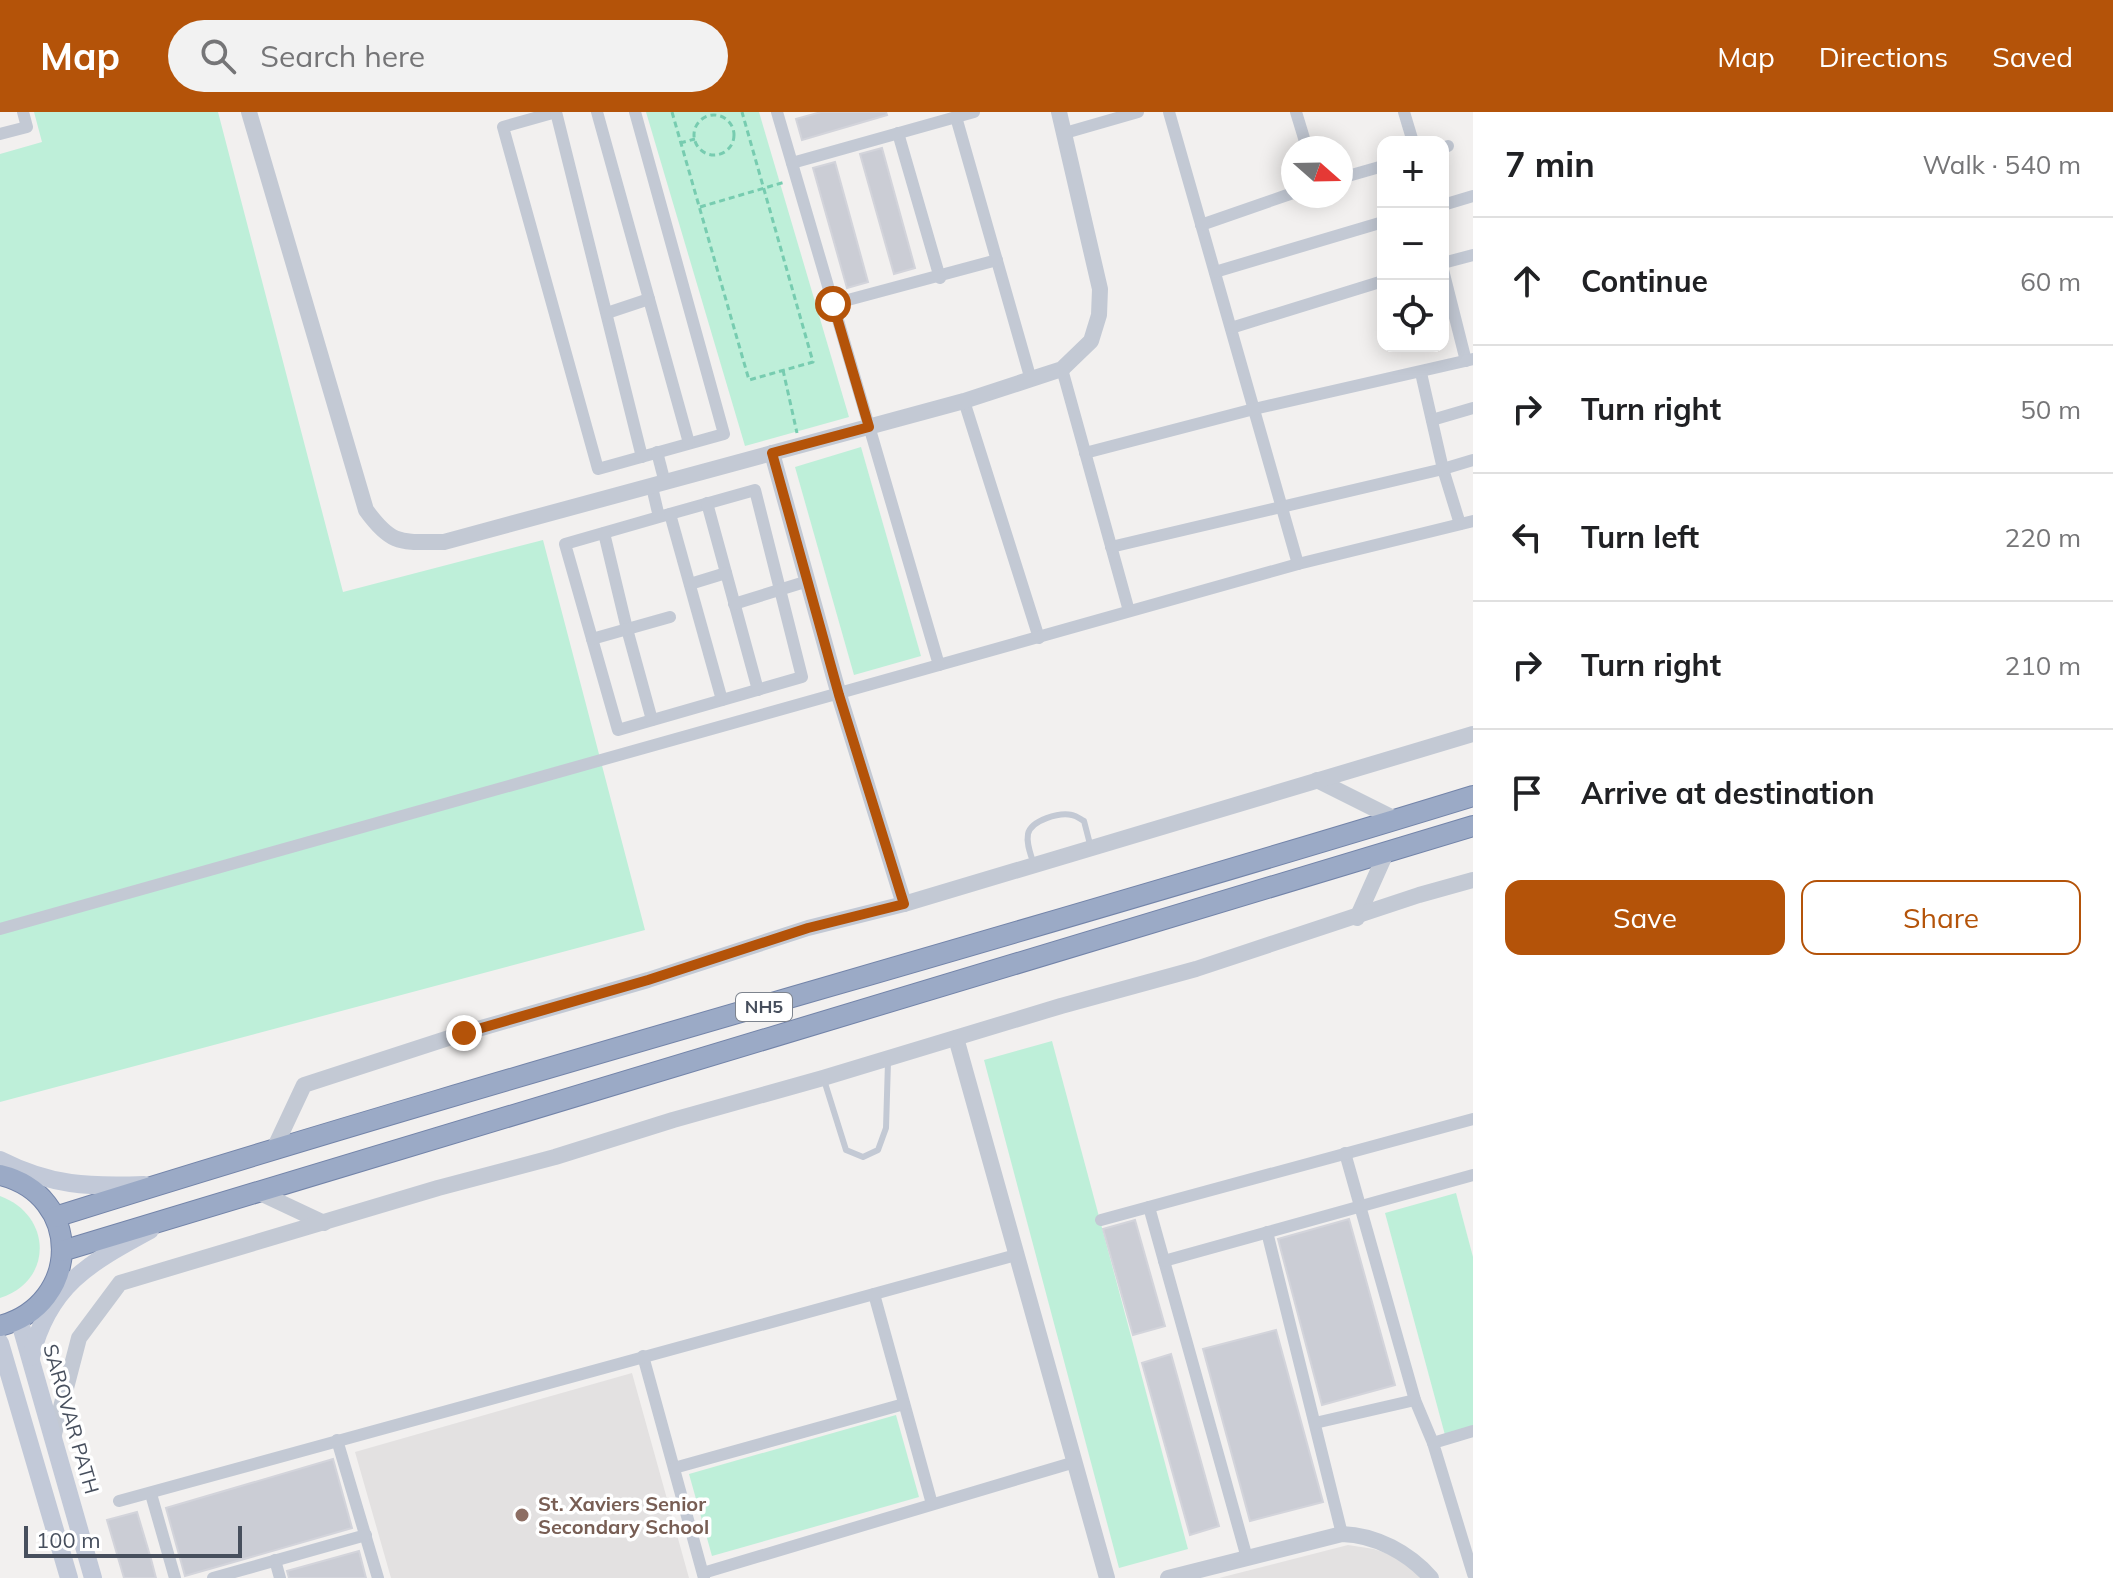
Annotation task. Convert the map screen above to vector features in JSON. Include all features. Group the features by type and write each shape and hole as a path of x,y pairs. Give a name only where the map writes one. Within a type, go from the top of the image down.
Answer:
{"highway":[{"name":"NH5","path":"55,1217 274,1149 929,959 1472,795"},
{"name":"NH5","path":"62,1251 1473,826"},
{"path":"0,1175 27,1185 47,1204 55,1217 62,1251 51,1291 34,1310 10,1323"}],"main road":[{"path":"0,1160 35,1176 72,1185 160,1184"},
{"path":"30,1359 36,1333 71,1279 100,1258 170,1219"},
{"name":"SAROVAR PATH","path":"10,1323 30,1359 93,1578"},
{"path":"0,1343 69,1578"}],"street":[{"path":"0,134 27,127 23,112"},
{"path":"249,112 366,510 383,534 409,542 444,542 964,401 1062,369 1091,341 1099,315 1100,289 1059,112"},
{"path":"635,112 724,434 689,443 642,457 598,469 503,127 556,112 642,457"},
{"path":"597,112 689,443"},
{"path":"777,112 939,665"},
{"path":"792,163 974,112"},
{"path":"1065,133 1138,112"},
{"path":"1169,112 1298,564"},
{"path":"1296,112 1303,136"},
{"path":"1404,112 1411,136"},
{"path":"956,117 1031,380"},
{"path":"898,133 940,278"},
{"path":"1353,175 1377,168"},
{"path":"1449,203 1473,196"},
{"path":"1201,225 1281,197"},
{"path":"1215,272 1377,224"},
{"path":"1449,261 1473,255"},
{"path":"833,304 940,278 997,260"},
{"path":"1085,453 1254,409 1470,360 1446,280"},
{"path":"1231,328 1377,283"},
{"path":"607,313 649,299"},
{"path":"1062,369 1129,611"},
{"path":"0,929 1298,564 1467,522 1443,469 1421,373"},
{"path":"964,401 1039,638"},
{"path":"1432,420 1473,408"},
{"path":"657,452 665,516 690,584 722,700"},
{"path":"772,453 839,695 904,904"},
{"path":"1111,547 1473,460"},
{"path":"755,490 802,677 618,730 565,544 665,516 755,490"},
{"path":"707,503 758,690"},
{"path":"604,533 652,720"},
{"path":"690,584 726,573"},
{"path":"734,604 808,581"},
{"path":"592,639 670,617"},
{"path":"274,1149 304,1085 808,928 904,904 1473,734"},
{"path":"1317,780 1395,819"},
{"path":"1357,918 1386,853"},
{"path":"53,1438 79,1338 120,1283 1196,969 1473,880"},
{"path":"956,1038 1107,1578"},
{"path":"1101,1220 1473,1119"},
{"path":"1345,1153 1415,1400 1433,1443 1473,1574"},
{"path":"1164,1261 1473,1175"},
{"path":"258,1192 324,1223"},
{"path":"1149,1207 1247,1558"},
{"path":"1267,1232 1342,1534"},
{"path":"119,1501 1016,1255"},
{"path":"874,1294 932,1504"},
{"path":"643,1356 704,1576 1075,1462"},
{"path":"0,1385 23,1421"},
{"path":"1315,1423 1415,1400"},
{"path":"674,1468 904,1404"},
{"path":"1433,1443 1473,1431"},
{"path":"337,1440 378,1578"},
{"path":"151,1494 175,1578"},
{"path":"1168,1578 1342,1534 1357,1535 1396,1549 1431,1578"},
{"path":"213,1578 366,1535"},
{"path":"275,1560 280,1578"}],"lane":[{"path":"1034,865 1027,837 1030,828 1057,816 1071,815 1084,821 1091,848"},
{"path":"823,1078 846,1150 863,1157 878,1150 886,1128 888,1058"}],"path":[{"path":"672,112 749,380 813,362 742,112"},
{"path":"712,115 724,118 734,134 730,147 719,154 705,153 695,139 697,125 712,115"},
{"path":"680,143 695,139"},
{"path":"699,208 796,178"},
{"path":"783,370 800,446"}],"shaded area":[{"name":"St. Xaviers Senior Secondary School","path":"632,1373 689,1578 391,1578 355,1452"},
{"path":"1348,1545 1388,1554 1412,1567 1424,1578 1219,1578"}],"green space":[{"path":"34,112 218,112 343,592 543,540 645,930 0,1102 0,154 42,142"},
{"path":"646,112 759,112 849,417 745,446"},
{"path":"861,447 921,656 854,675 795,467"},
{"path":"1052,1041 1188,1549 1119,1568 984,1060"},
{"path":"1456,1193 1473,1257 1473,1427 1445,1435 1385,1213"},
{"path":"0,1196 17,1205 30,1218 40,1248 30,1278 18,1290 0,1298"},
{"path":"896,1415 919,1497 712,1556 689,1474"}],"building":[{"path":"821,112 886,112 887,115 802,140 796,119"},
{"path":"882,148 915,268 894,274 860,154"},
{"path":"835,162 868,282 847,288 813,168"},
{"path":"1349,1219 1395,1385 1322,1405 1278,1239"},
{"path":"1135,1220 1165,1326 1133,1335 1103,1229"},
{"path":"1276,1330 1323,1502 1250,1521 1203,1349"},
{"path":"1171,1354 1219,1526 1190,1535 1142,1363"},
{"path":"333,1459 352,1528 185,1576 166,1508"},
{"path":"137,1512 156,1578 124,1578 107,1520"},
{"path":"359,1551 366,1578 289,1578 287,1571"}],"place":[{"name":"St. Xaviers Senior Secondary School","path":"522,1515"}],"route":[{"path":"464,1033 648,980 808,928 904,904 839,695 772,453 869,427 833,304"}]}
